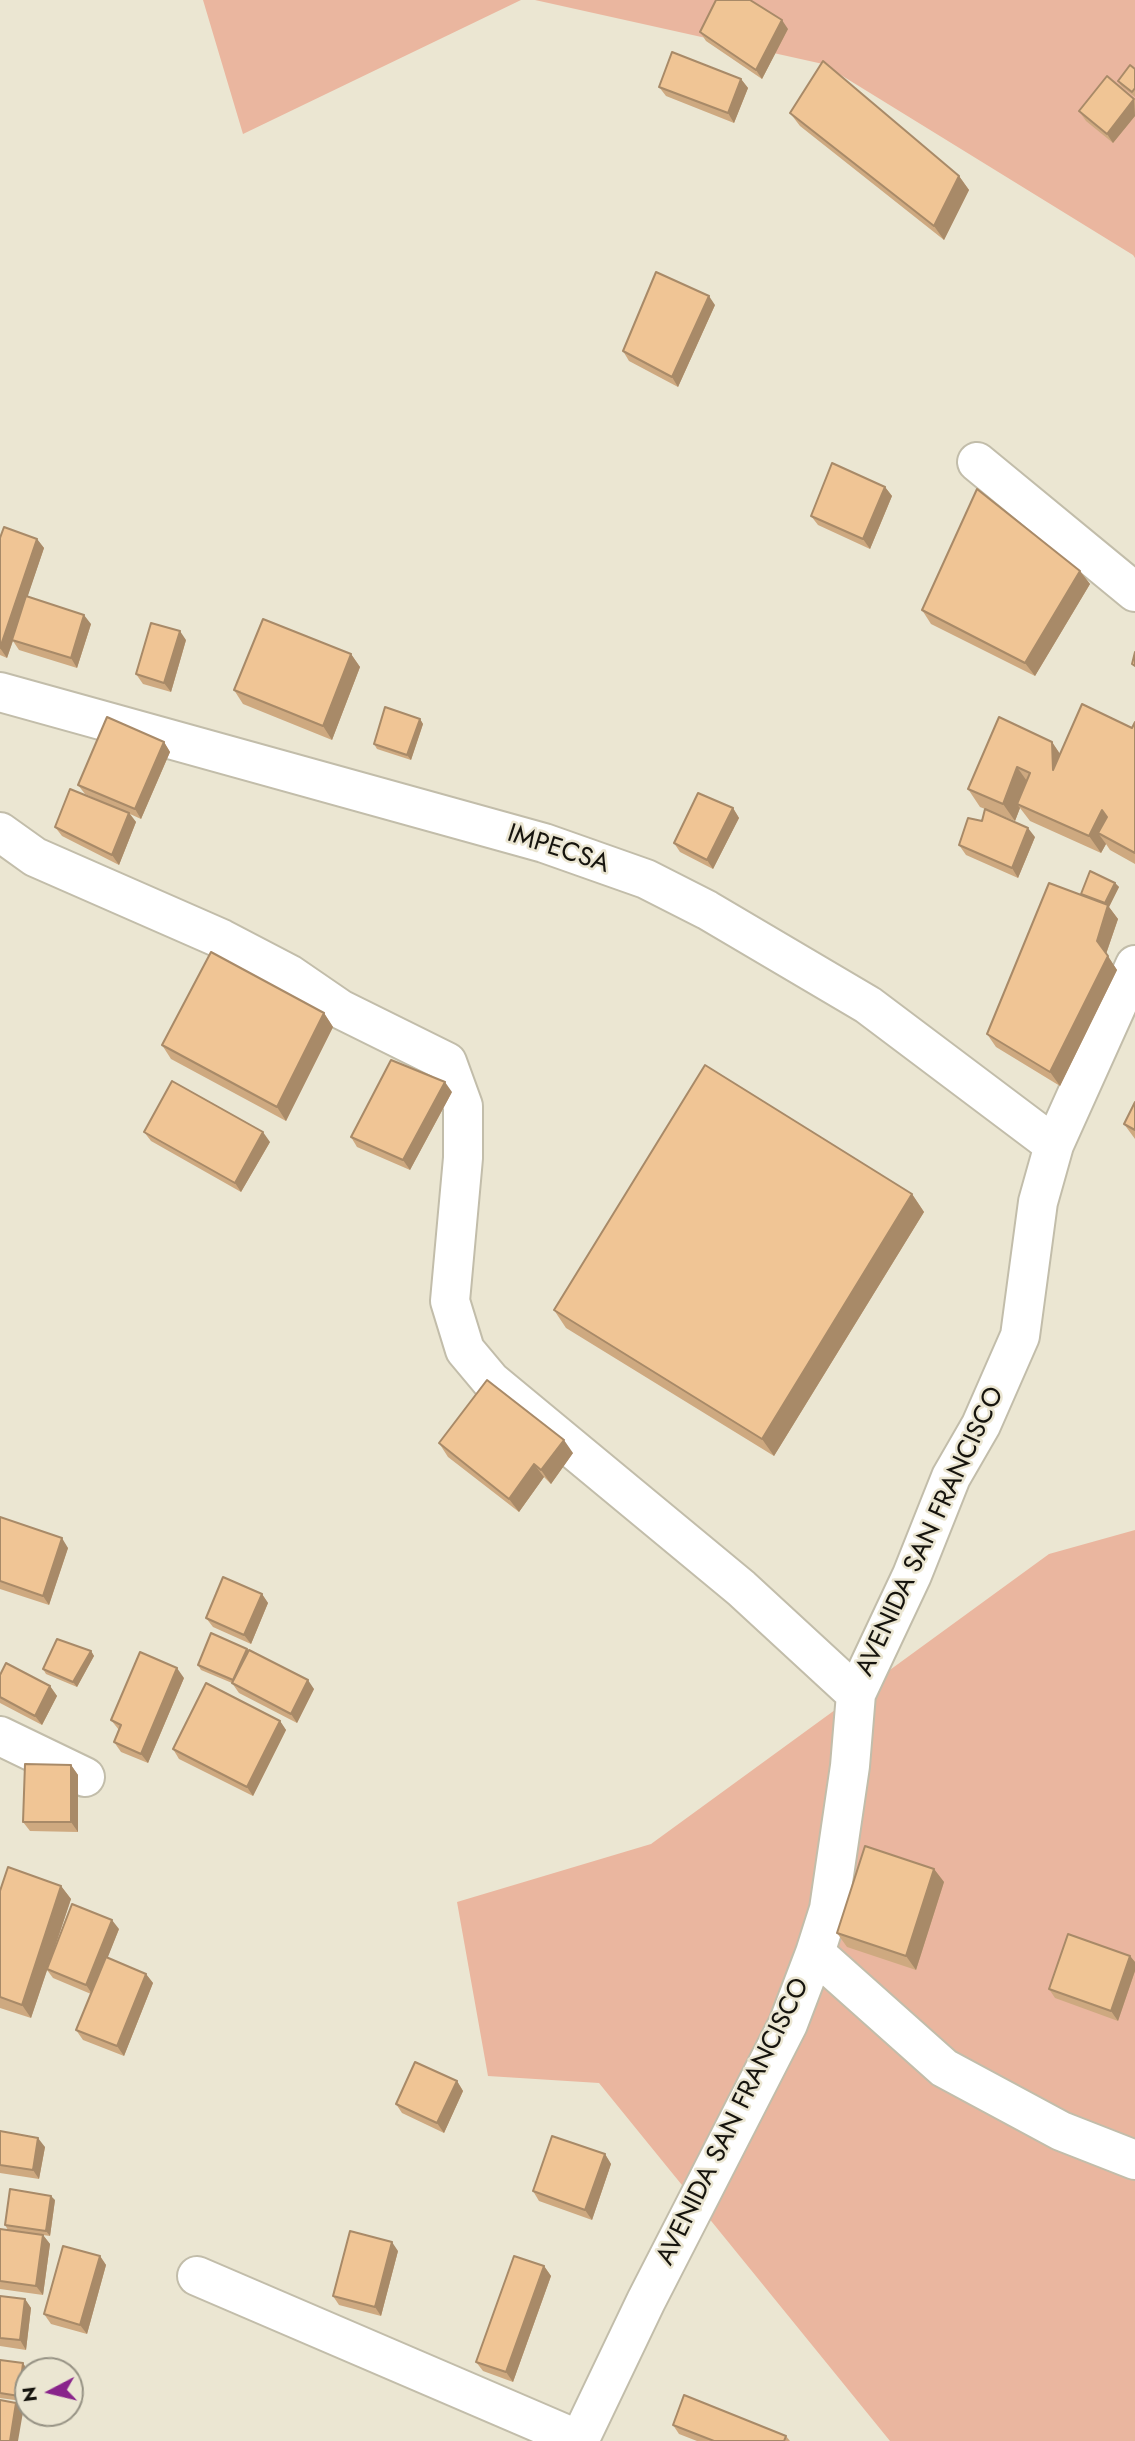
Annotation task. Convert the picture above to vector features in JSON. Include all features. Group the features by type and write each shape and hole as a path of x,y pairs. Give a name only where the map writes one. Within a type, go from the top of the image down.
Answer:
{"street":[{"path":"977,462 1135,592"},
{"name":"IMPECSA","path":"0,692 544,843 646,879 707,910 868,1005 1054,1144"},
{"path":"0,832 35,857 222,939 289,974 340,1009 447,1062 463,1106 463,1158 450,1301 465,1350 491,1381 741,1588 856,1694"},
{"name":"AVENIDA SAN FRANCISCO","path":"579,2440 646,2301 788,2024 815,1953 829,1909 850,1766 856,1694 912,1575 951,1477 981,1425 1020,1336 1038,1202 1054,1144 1135,965"},
{"path":"0,1736 85,1777"},
{"path":"815,1953 944,2068 1061,2131 1135,2160"},
{"path":"197,2276 579,2440"}],"shaded area":[{"path":"203,0 521,0 243,134"},
{"path":"535,0 1135,0 1135,258 823,64"},
{"path":"1135,1530 1135,2441 890,2441 599,2083 488,2076 457,1902 651,1844 1049,1554"}],"building":[{"path":"716,0 750,0 782,20 756,70 700,32"},
{"path":"672,52 741,79 728,113 659,87"},
{"path":"823,61 959,176 934,226 790,113"},
{"path":"1130,65 1135,69 1135,88 1132,92 1118,81"},
{"path":"1107,76 1134,99 1107,134 1079,111"},
{"path":"656,272 709,296 672,377 623,351"},
{"path":"832,463 885,487 863,539 811,516"},
{"path":"977,489 1080,571 1025,663 922,610"},
{"path":"4,527 37,539 0,648 0,538"},
{"path":"26,596 84,615 71,658 12,640"},
{"path":"263,619 351,654 323,726 234,690"},
{"path":"151,623 180,631 164,683 136,674"},
{"path":"1082,704 1132,728 1135,722 1135,853 1098,833 1107,817 1102,810 1089,836 1017,804 1030,773 1017,767 1003,804 968,789 999,717 1052,742 1053,770"},
{"path":"385,707 420,719 407,755 374,744"},
{"path":"107,717 164,742 135,809 78,785"},
{"path":"70,789 129,813 112,855 55,827"},
{"path":"698,793 733,808 707,860 674,843"},
{"path":"985,809 1028,828 1012,868 959,845 968,818 982,821"},
{"path":"1090,871 1115,883 1105,903 1081,894"},
{"path":"1049,883 1108,905 1097,941 1108,956 1050,1072 987,1034"},
{"path":"211,952 324,1013 277,1107 162,1045"},
{"path":"391,1060 445,1082 403,1160 351,1137"},
{"path":"705,1065 912,1194 762,1439 554,1310"},
{"path":"172,1081 263,1132 235,1183 144,1132"},
{"path":"1135,1102 1135,1130 1124,1124"},
{"path":"487,1380 564,1440 541,1470 534,1464 509,1499 439,1443"},
{"path":"0,1517 62,1538 43,1596 0,1581"},
{"path":"223,1577 262,1594 244,1635 206,1618"},
{"path":"211,1633 247,1649 233,1680 198,1665"},
{"path":"57,1639 91,1651 73,1682 43,1669"},
{"path":"249,1650 308,1680 291,1714 232,1683"},
{"path":"140,1652 177,1668 141,1754 114,1742 121,1725 111,1720"},
{"path":"6,1663 50,1686 35,1716 0,1697 0,1675"},
{"path":"206,1683 280,1721 247,1787 173,1749"},
{"path":"25,1764 71,1765 71,1822 23,1822"},
{"path":"865,1846 934,1869 906,1956 837,1933"},
{"path":"8,1867 61,1886 22,2005 0,1997 0,1891"},
{"path":"72,1904 112,1920 86,1985 47,1969"},
{"path":"1068,1934 1130,1956 1111,2011 1049,1989"},
{"path":"106,1957 146,1974 117,2046 76,2030"},
{"path":"415,2062 457,2081 437,2123 396,2104"},
{"path":"0,2131 38,2138 33,2170 0,2165"},
{"path":"552,2136 605,2154 585,2210 533,2191"},
{"path":"10,2189 51,2196 46,2231 5,2225"},
{"path":"0,2229 43,2235 36,2286 0,2281"},
{"path":"350,2231 392,2242 375,2307 333,2296"},
{"path":"63,2246 100,2256 80,2325 44,2314"},
{"path":"514,2256 544,2266 506,2372 476,2362"},
{"path":"0,2296 25,2299 20,2340 0,2338"},
{"path":"0,2360 14,2362 14,2395 0,2393"},
{"path":"684,2395 786,2436 784,2441 714,2441 673,2425"},
{"path":"0,2400 14,2403 14,2416 10,2441 0,2441"}]}
